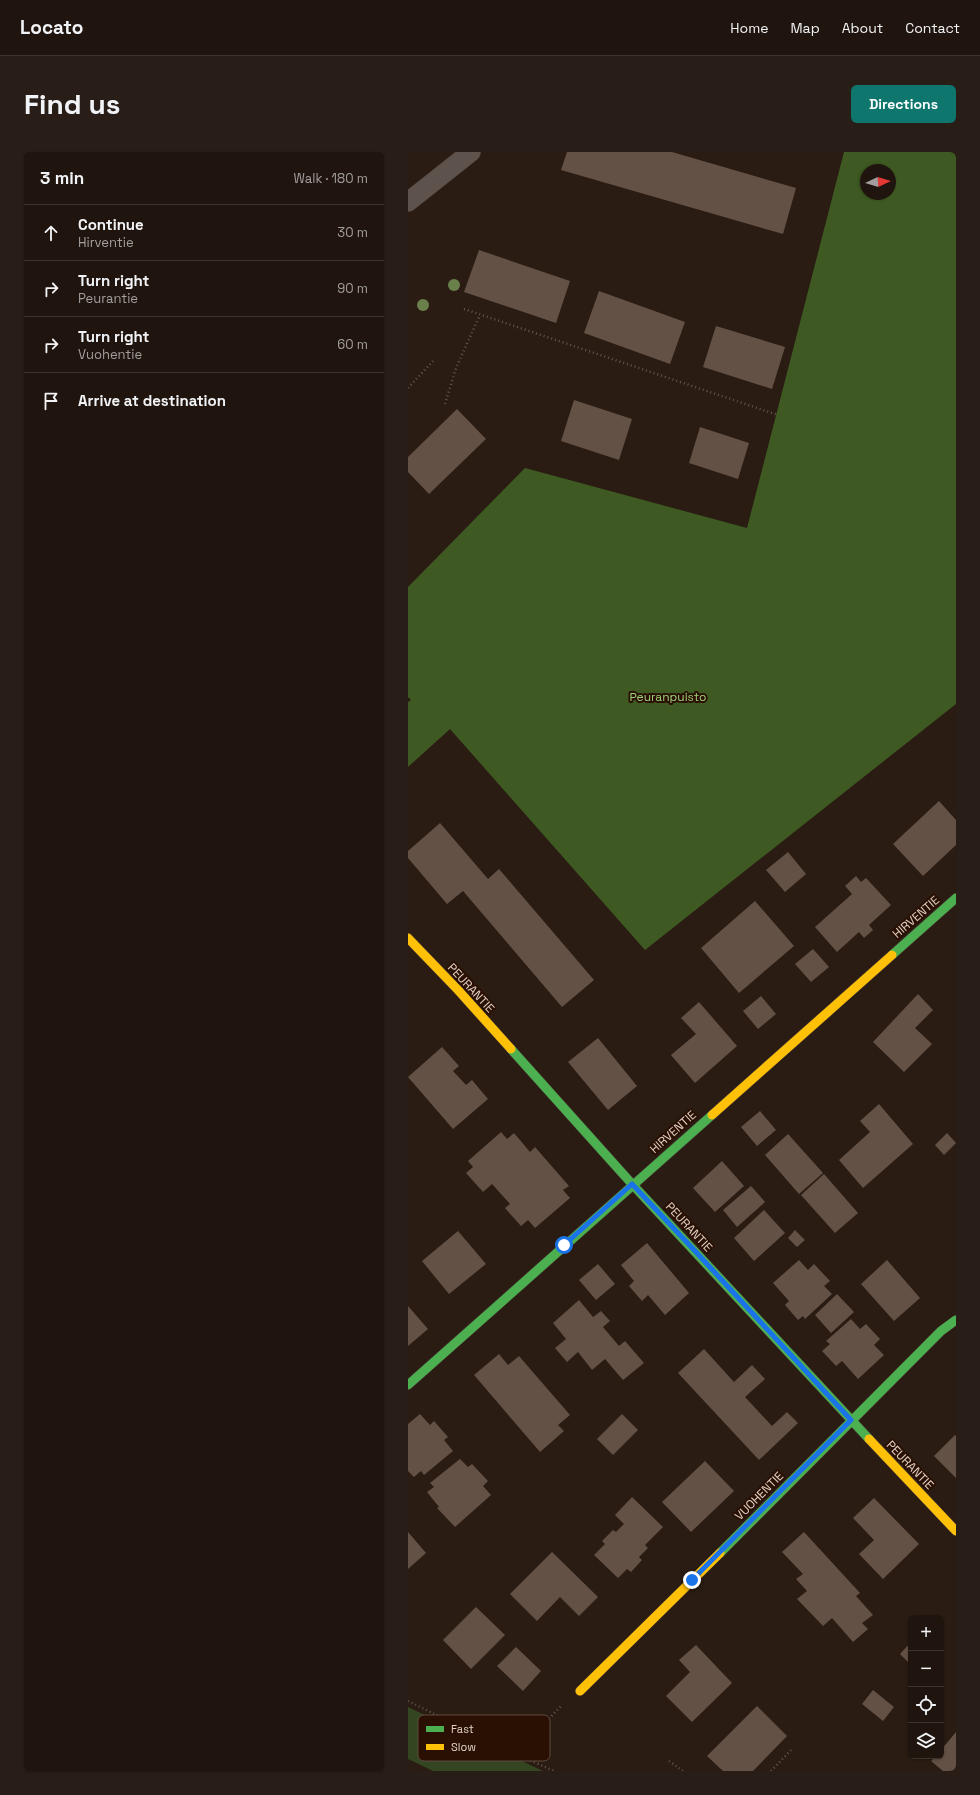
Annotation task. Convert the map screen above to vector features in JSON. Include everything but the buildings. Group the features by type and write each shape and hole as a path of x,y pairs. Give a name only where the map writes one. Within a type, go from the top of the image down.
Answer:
{"street":[{"path":"408,202 471,152"},
{"name":"HIRVENTIE","path":"408,1385 632,1184 956,898"},
{"name":"PEURANTIE","path":"408,938 463,996 632,1184 956,1531"},
{"name":"VUOHENTIE","path":"580,1691 624,1649 941,1331 956,1320"}],"path":[{"path":"464,309 778,415"},
{"path":"445,404 456,368 480,315"},
{"path":"408,388 433,362"},
{"path":"550,1719 564,1704 580,1691"},
{"path":"408,1701 437,1715"},
{"path":"771,1771 791,1750"},
{"path":"532,1761 554,1771"},
{"path":"669,1761 683,1771"}],"green space":[{"name":"Peuranpuisto","path":"844,152 956,152 956,704 645,950 450,729 408,767 408,702 411,700 408,697 408,587 525,468 747,528"},
{"path":"408,1707 425,1715 418,1715 418,1761 522,1761 543,1771 433,1771 408,1759"}],"traffic: fast":[{"path":"892,955 956,898"},
{"path":"511,1049 632,1184 869,1439"},
{"path":"408,1385 712,1115"},
{"path":"720,1553 941,1331 956,1320"}],"traffic: slow":[{"path":"408,938 458,990 511,1049"},
{"path":"712,1115 892,955"},
{"path":"869,1439 956,1531"},
{"path":"580,1691 720,1553"}],"route":[{"path":"564,1245 632,1184 851,1420 692,1580"}]}
